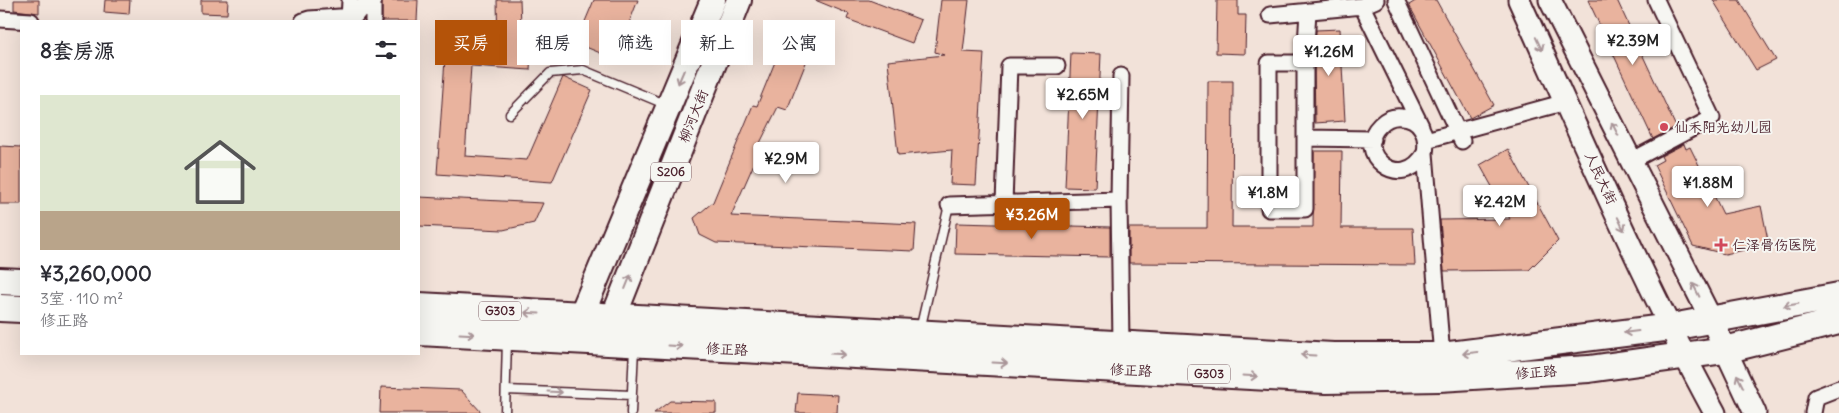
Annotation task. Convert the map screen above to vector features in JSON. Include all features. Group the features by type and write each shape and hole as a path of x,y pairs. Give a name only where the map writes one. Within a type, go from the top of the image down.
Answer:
{"highway":[{"path":"0,281 20,282"},
{"name":"修正路","path":"420,332 507,336 578,328 614,316 1333,356 1442,356 1672,327 1839,296"},
{"name":"修正路","path":"420,306 578,328 601,342 1326,380 1439,378 1589,369 1724,350 1839,321"},
{"path":"0,308 20,309"}],"main road":[{"name":"柳河大街","path":"578,328 713,0"},
{"name":"柳河大街","path":"601,342 614,316 739,0"}],"street":[{"path":"350,0 350,19"},
{"path":"306,20 350,19 355,16 368,0"},
{"path":"373,0 373,20"},
{"path":"1396,0 1460,136"},
{"name":"人民大街","path":"1519,0 1628,239 1672,327 1684,356 1715,413"},
{"path":"1550,0 1711,319 1755,413"},
{"path":"1631,161 1712,118 1656,0"},
{"path":"1270,15 1369,3 1424,140 1442,356"},
{"path":"1305,63 1269,63 1269,209 1305,209 1305,63 1308,11"},
{"path":"0,19 20,20"},
{"path":"1004,203 1008,66 1057,66"},
{"path":"1121,76 1119,200 1121,344"},
{"path":"1424,140 1460,136 1566,102"},
{"path":"1394,116 1414,120 1424,140 1420,161 1414,167 1405,171 1396,171 1380,163 1374,155 1372,146 1372,139 1378,127 1385,120 1394,116"},
{"path":"1306,138 1372,139"},
{"path":"948,205 1119,200"},
{"path":"1813,413 1816,397 1839,388"}],"lane":[{"path":"510,114 550,73 583,70 669,106"},
{"path":"919,333 948,205"},
{"path":"505,413 507,336"},
{"path":"631,413 634,344"},
{"path":"506,390 632,396"}],"building":[{"path":"14,0 39,0 39,13 14,10"},
{"path":"105,0 130,0 129,14 104,12"},
{"path":"201,0 228,0 227,14 201,13"},
{"path":"382,0 418,0 417,20 382,20"},
{"path":"497,0 520,0 521,20 517,20 517,65 530,65 530,70 471,66 465,156 527,160 563,77 592,90 552,182 437,174 445,65 507,65 507,20 497,20"},
{"path":"594,0 638,0 630,20 599,20 599,52 589,48 589,20 586,20"},
{"path":"815,0 869,0 921,20 912,43 847,19 849,14"},
{"path":"941,0 969,0 963,52 984,53 976,185 950,184 952,150 898,155 888,61 944,55 935,52"},
{"path":"1217,0 1238,0 1238,15 1246,15 1245,54 1216,53"},
{"path":"1417,0 1436,0 1494,105 1470,118 1409,5"},
{"path":"1588,0 1617,0 1676,127 1653,139"},
{"path":"1713,0 1739,0 1776,60 1756,70"},
{"path":"1340,29 1345,121 1315,123 1314,63 1316,30"},
{"path":"1071,53 1101,54 1095,188 1065,187"},
{"path":"774,65 805,65 787,110 778,107 757,149 760,150 731,216 916,224 914,251 716,243 700,235 694,218 713,202 753,105 757,106"},
{"path":"1208,81 1233,81 1232,227 1313,227 1314,151 1342,151 1341,228 1413,228 1415,265 1129,263 1129,228 1207,228"},
{"path":"1684,144 1686,149 1690,147 1723,214 1761,206 1769,245 1725,254 1693,246 1654,165 1663,160 1661,156"},
{"path":"0,146 20,147 20,204 0,204"},
{"path":"1508,149 1558,241 1529,270 1444,271 1440,220 1510,219 1480,165"},
{"path":"420,197 543,203 534,223 503,230 420,226"},
{"path":"956,223 1110,227 1110,257 955,254"},
{"path":"381,387 461,390 482,413 380,413"},
{"path":"798,393 838,395 837,413 796,413"},
{"path":"670,401 716,402 716,413 654,413"}],"place":[{"name":"仙禾阳光幼儿园","path":"1664,127"},
{"name":"仁泽骨伤医院","path":"1721,245"}]}
